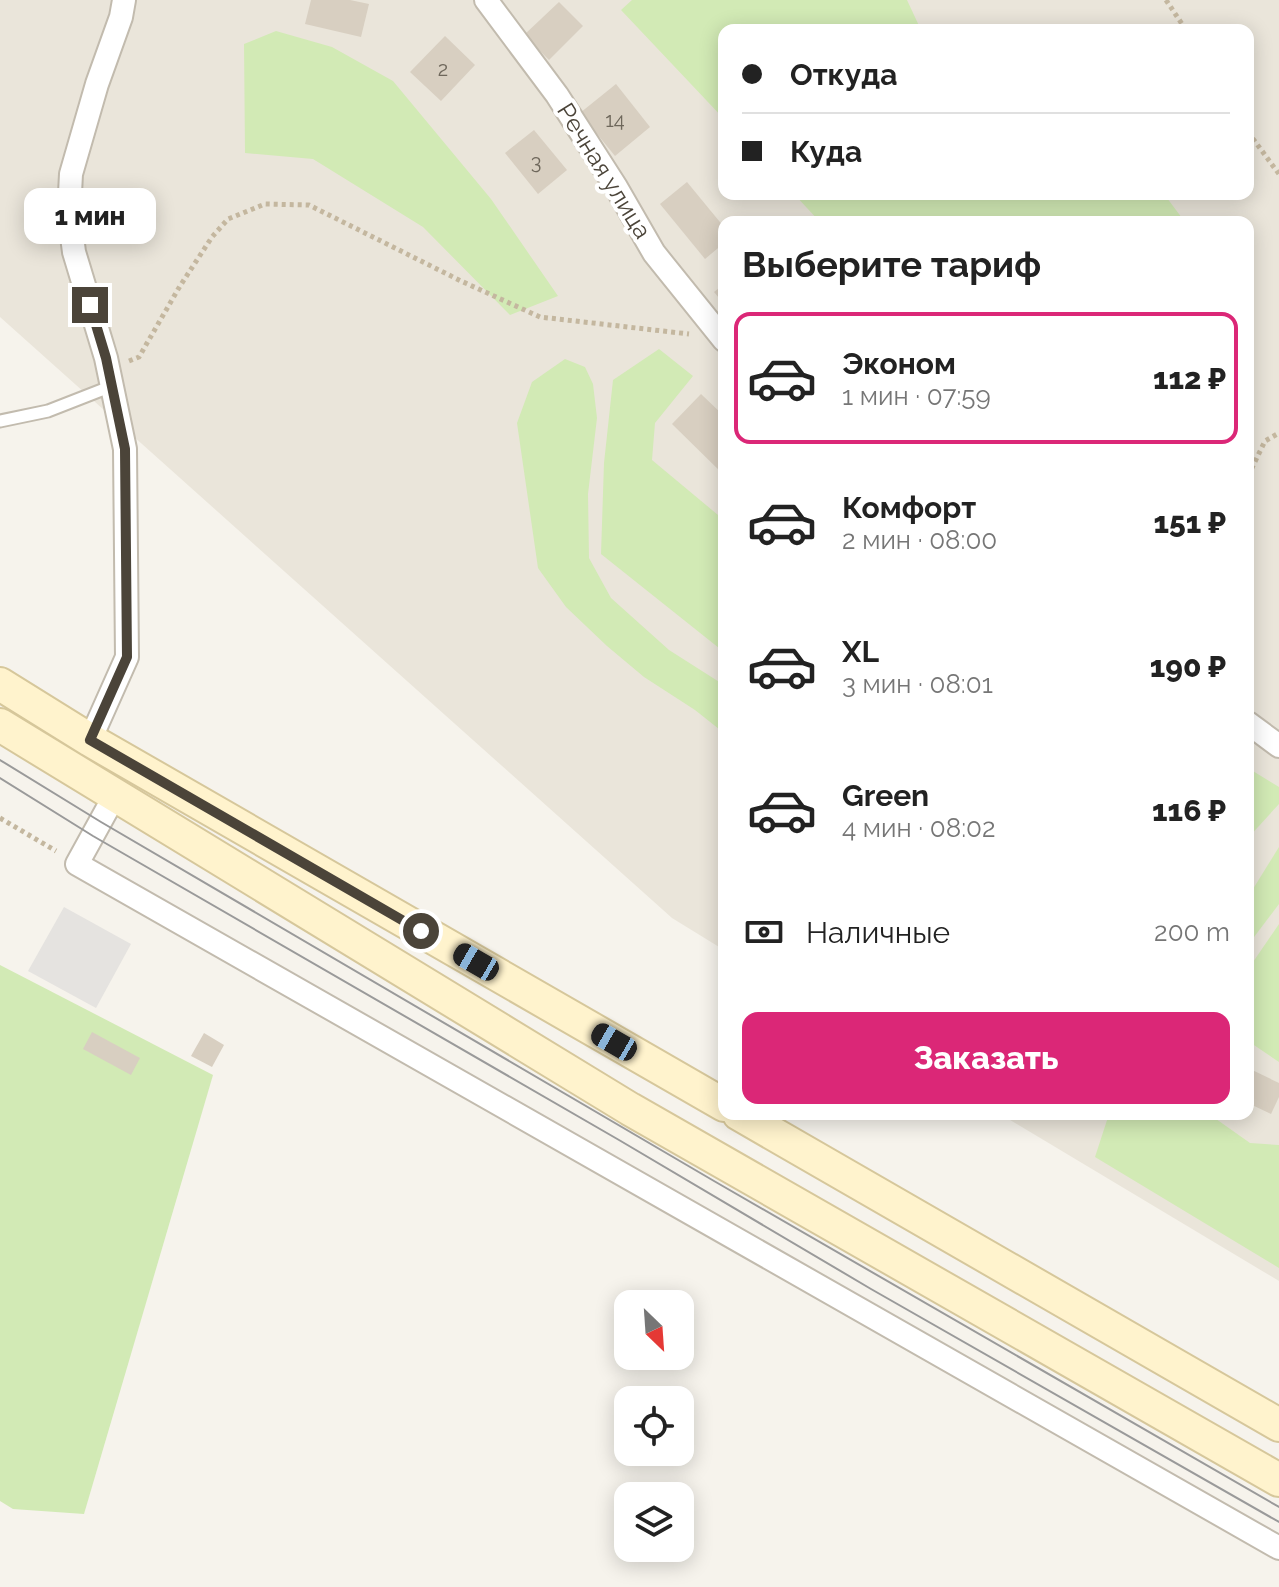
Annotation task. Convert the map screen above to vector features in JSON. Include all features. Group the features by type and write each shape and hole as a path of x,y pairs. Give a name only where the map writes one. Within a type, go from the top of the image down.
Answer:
{"main road":[{"path":"0,684 90,740 718,1102"},
{"path":"0,725 630,1109 1279,1480"},
{"path":"749,1120 1279,1425"}],"street":[{"path":"90,740 127,657 125,449 74,252 69,213 71,174 122,9 144,0"},
{"name":"Речная улица","path":"486,0 557,95 654,253 718,333"},
{"path":"1254,727 1279,746"},
{"path":"115,795 77,864 1279,1548"}],"lane":[{"path":"0,421 48,411 110,382"}],"path":[{"path":"1166,0 1182,24"},
{"path":"1254,140 1279,174"},
{"path":"110,382 125,363 139,357 212,237 228,219 265,204 309,205 540,317 718,339"},
{"path":"1254,464 1265,441 1279,433"},
{"path":"0,818 77,864"}],"shaded area":[{"path":"0,0 1279,0 1279,1281 1010,1120 1254,1120 1254,216 718,216 718,946 672,918 0,317"},
{"path":"64,907 131,944 96,1008 28,971"}],"green space":[{"path":"632,0 907,0 918,24 718,24 718,113 621,10"},
{"path":"276,31 332,47 393,81 491,199 558,296 510,315 423,227 313,159 245,153 244,44"},
{"path":"800,200 1168,200 1180,216 814,216"},
{"path":"659,349 693,376 655,423 652,460 718,515 718,647 601,554 604,463 613,380"},
{"path":"565,359 585,367 593,384 597,418 588,494 589,558 611,598 669,650 718,681 718,728 644,677 607,646 566,607 538,568 517,423 532,382"},
{"path":"1254,772 1279,787 1279,804 1254,831"},
{"path":"1279,847 1279,904 1254,937 1254,887"},
{"path":"1279,924 1279,1062 1254,1045 1254,961"},
{"path":"0,965 213,1075 84,1514 13,1509 0,1501"},
{"path":"1107,1120 1217,1120 1250,1143 1279,1145 1279,1268 1095,1157"}],"building":[{"path":"311,0 350,0 369,4 361,37 305,24"},
{"path":"559,2 583,26 549,60 524,35"},
{"path":"445,36 475,65 441,101 410,72"},
{"path":"616,84 650,127 615,156 580,113"},
{"path":"534,130 567,170 538,194 505,153"},
{"path":"687,182 718,220 718,248 705,259 660,204"},
{"path":"701,394 718,410 718,469 672,424"},
{"path":"92,1032 140,1058 131,1075 83,1049"},
{"path":"204,1033 224,1045 212,1067 191,1056"},
{"path":"1254,1071 1279,1083 1279,1097 1271,1114 1254,1106"}],"tram line":[{"path":"0,760 714,1181 1279,1507"},
{"path":"0,778 93,836 871,1289 1279,1522"}],"route":[{"path":"90,305 106,358 125,449 127,657 90,740 421,931"}]}
